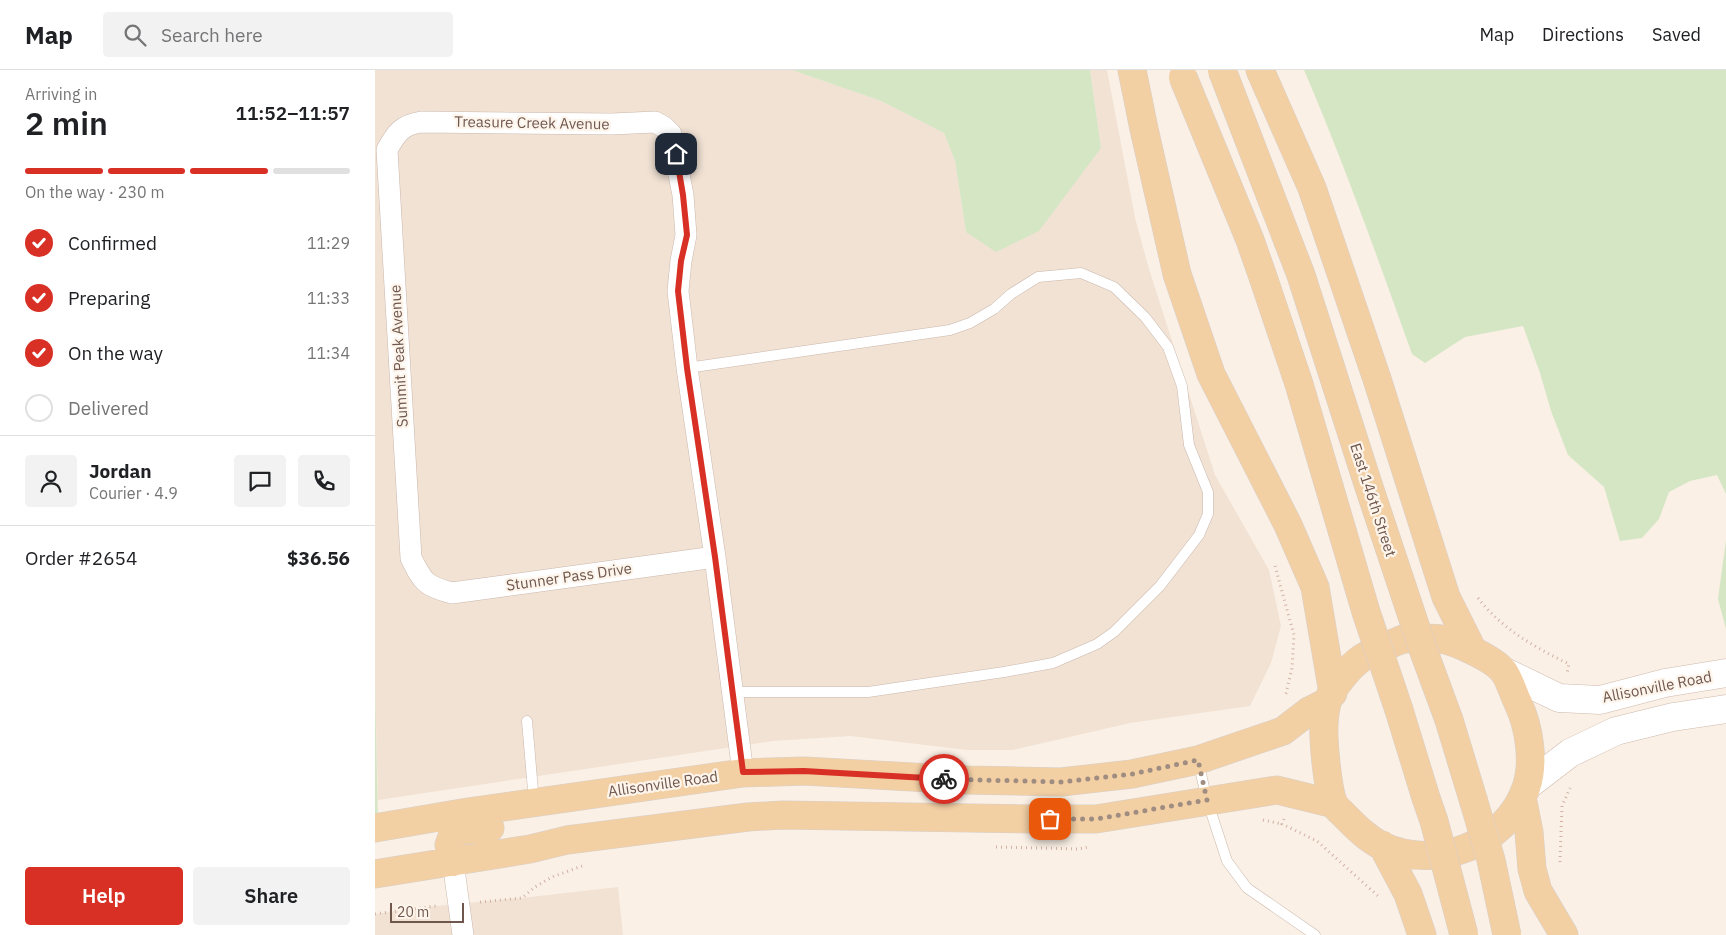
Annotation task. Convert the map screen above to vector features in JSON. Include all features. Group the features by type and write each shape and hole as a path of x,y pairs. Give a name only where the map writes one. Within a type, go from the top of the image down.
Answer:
{"main road":[{"path":"1132,70 1177,274 1211,374 1288,525 1315,587 1330,698 1324,733 1334,804"},
{"name":"East 146th Street","path":"1222,70 1301,275 1424,652 1459,748 1491,860 1507,935"},
{"path":"1260,70 1312,188 1377,379 1446,598 1472,649"},
{"path":"1182,74 1250,240 1299,384 1366,612 1434,821 1464,935"},
{"path":"1330,698 1343,675 1361,659 1403,639 1441,639 1472,649 1503,671 1525,718 1531,752 1525,792 1532,869 1538,891 1565,935"},
{"name":"Allisonville Road","path":"1503,671 1559,698 1600,700 1665,683 1726,673"},
{"name":"Allisonville Road","path":"375,828 743,772 804,771 965,780 1061,782 1132,774 1198,760 1283,731 1330,698"},
{"path":"375,874 530,849 567,840 748,816 1096,819 1277,790 1334,804 1359,830 1382,845 1400,852 1425,856 1456,852 1469,848 1497,830 1508,818 1525,792 1570,753 1616,731 1673,717 1726,709"},
{"path":"453,862 449,845 453,834 465,830 587,813 620,790"},
{"path":"1382,845 1408,894 1422,935"}],"street":[{"name":"Treasure Creek Avenue","path":"401,130 410,124 421,122 612,124 655,122 664,127 671,134 683,195 687,235 681,261 678,291 687,368"},
{"name":"Summit Peak Avenue","path":"401,130 393,138 387,150 411,558 425,582"},
{"path":"687,368 715,557 743,772"},
{"name":"Stunner Pass Drive","path":"425,582 434,588 452,593 715,557"},
{"path":"453,862 463,935"}],"lane":[{"path":"687,368 950,330 971,323 1038,277 1081,274 1114,287 1145,317 1168,347 1182,386 1189,445 1208,492 1209,514 1199,535 1160,586 1114,632 1097,644 1053,663 868,692 733,692"},
{"path":"527,721 534,803"},
{"path":"1198,760 1207,800 1227,861 1247,888 1315,935"}],"path":[{"path":"1281,698 1286,693 1291,668 1294,635"},
{"path":"1317,841 1379,897"}],"shaded area":[{"path":"375,70 792,70 881,101 944,133 955,161 966,232 1101,148 1090,70 1107,70 1135,218 1149,269 1215,475 1269,570 1281,626 1271,663 1250,706 1130,723 1013,750 967,750 850,736 773,741 378,800 375,683"},
{"path":"618,887 623,935 375,935 375,914"}],"green space":[{"path":"792,70 1090,70 1101,148 1039,231 996,252 966,232 955,161 944,133 881,101"},
{"path":"1304,70 1726,70 1726,494 1717,475 1690,481 1669,492 1659,519 1642,538 1620,541 1604,487 1568,455 1551,411 1523,326 1465,337 1425,363 1412,354 1347,176"},
{"path":"1726,540 1726,629 1718,599"},
{"path":"375,683 378,822 375,822"}],"way so far":[{"path":"944,779 1061,782 1132,774 1198,760 1207,800 1096,819 1050,819"}],"route":[{"path":"676,154 687,235 681,261 678,291 743,772 804,771 944,779"}]}
